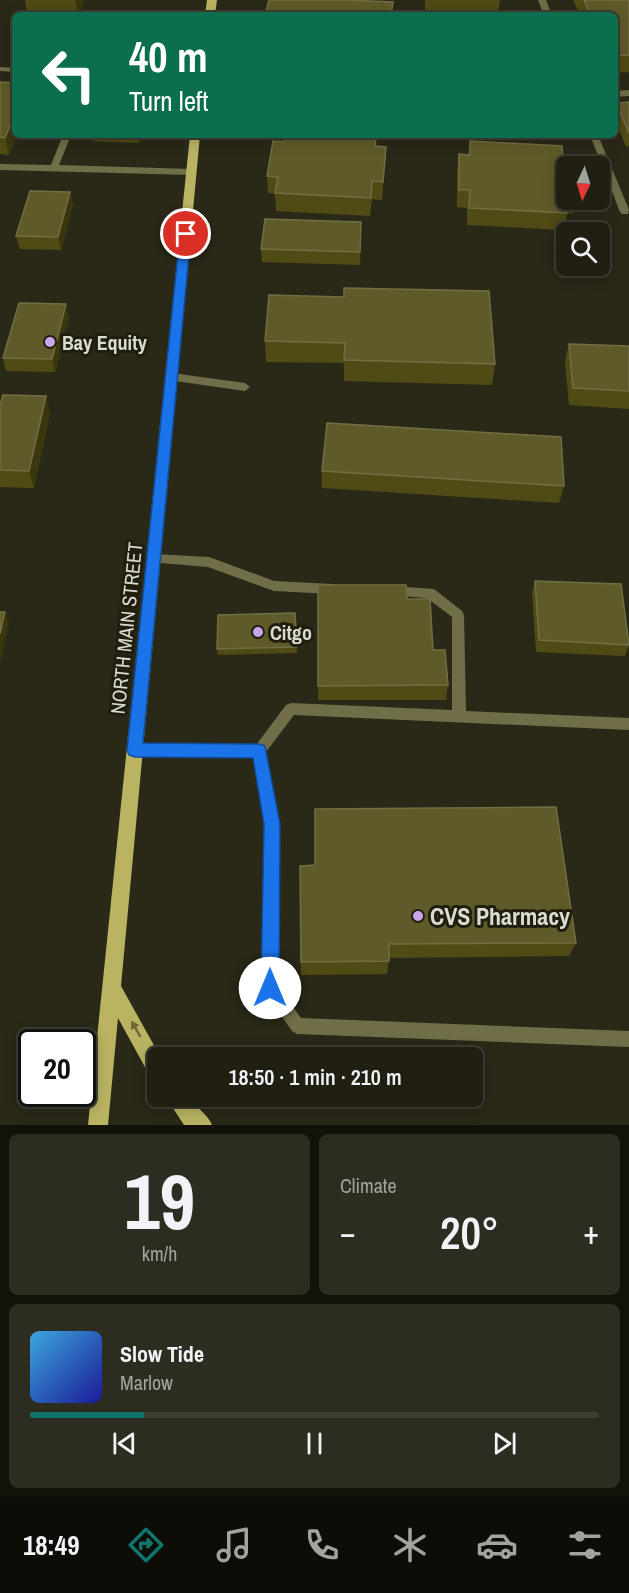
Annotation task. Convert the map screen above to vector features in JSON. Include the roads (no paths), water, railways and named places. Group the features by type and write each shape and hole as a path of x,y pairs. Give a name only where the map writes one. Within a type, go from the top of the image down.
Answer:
{"main road":[{"name":"NORTH MAIN STREET","path":"98,1125 195,138"},
{"path":"112,988 147,1051"},
{"path":"183,1107 191,1118 202,1125"}],"street":[{"path":"54,168 66,138"},
{"path":"595,138 626,212"},
{"path":"0,167 192,172"},
{"path":"172,377 245,387"},
{"path":"154,559 209,562 274,586 341,589"},
{"path":"375,591 430,593 458,615 459,716"},
{"path":"629,724 291,709 259,751 272,824 270,988 297,1026 629,1039"},
{"path":"135,750 259,751"}],"place":[{"name":"Bay Equity","path":"50,342"},
{"name":"Citgo","path":"258,632"},
{"name":"CVS Pharmacy","path":"418,916"}]}
